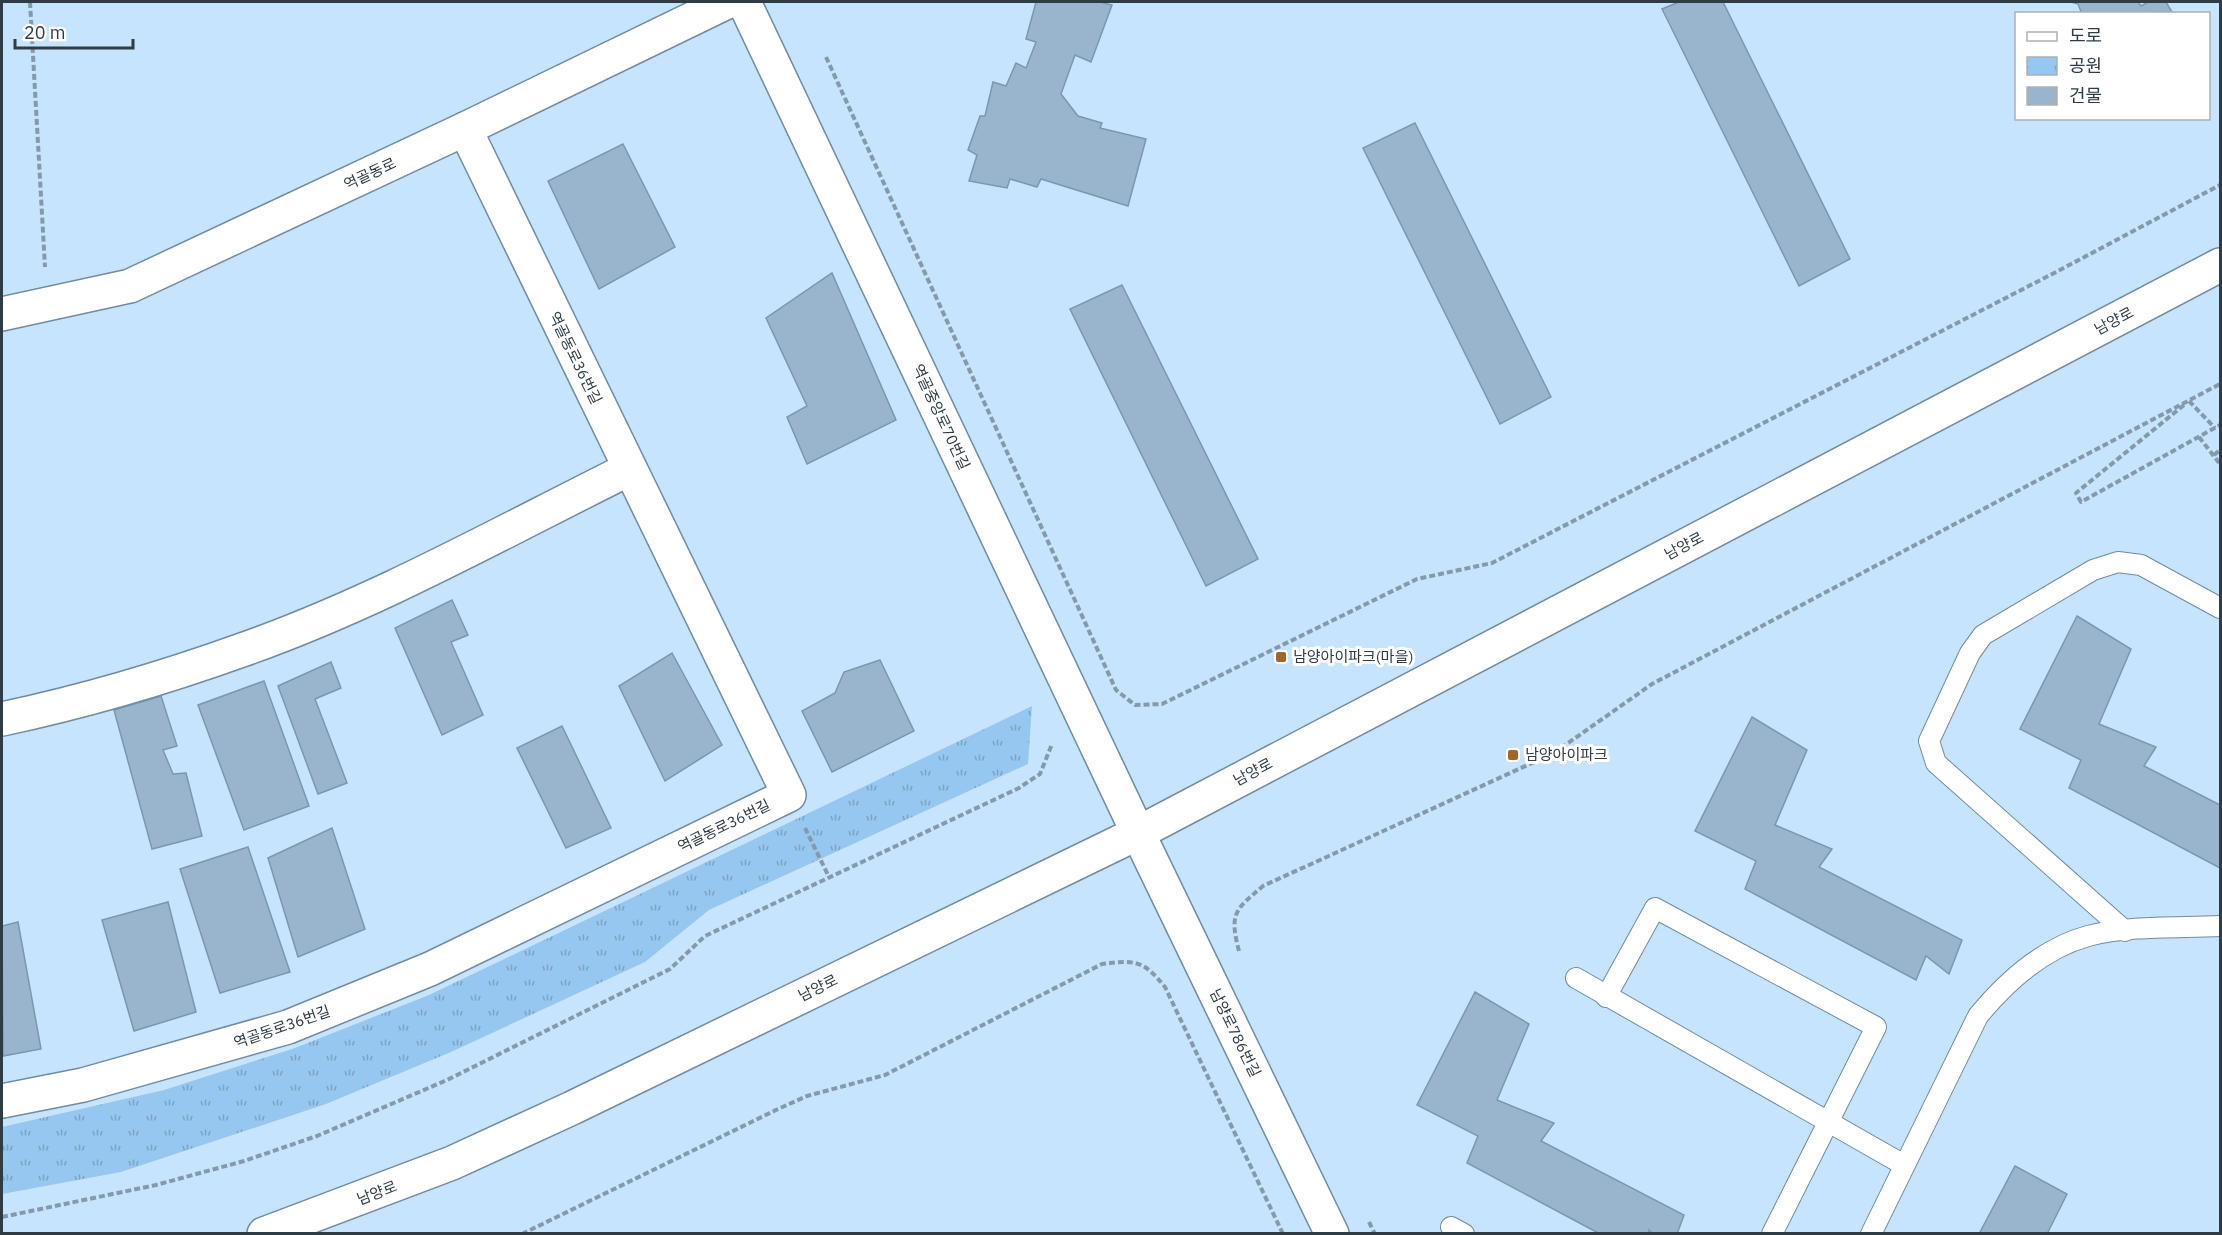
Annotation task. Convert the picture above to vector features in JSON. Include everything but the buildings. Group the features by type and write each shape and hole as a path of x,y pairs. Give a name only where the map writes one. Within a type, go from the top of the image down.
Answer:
{"street":[{"name":"역골동로","path":"2,314 130,286 465,129 726,2"},
{"name":"역골중앙로70번길","path":"744,2 1138,833"},
{"name":"역골동로36번길","path":"2,1101 95,1082 288,1027 430,969 789,795 465,129"},
{"name":"남양로","path":"264,1233 365,1198 485,1148 1138,833 2220,265"},
{"path":"2,718 98,694 253,646 384,590 629,469"},
{"name":"남양로786번길","path":"1138,833 1332,1233"}],"lane":[{"path":"2125,931 1936,763 1929,741 1970,653 1983,635 2093,570 2118,562 2141,565 2220,608"},
{"path":"1606,997 1655,908 1876,1027 1772,1233"},
{"path":"1871,1233 1978,1016 1998,990 2056,950 2087,936 2125,931 2220,926"},
{"path":"1576,978 1904,1165"}],"path":[{"path":"30,2 47,305"},
{"path":"826,57 1116,690 1135,705 1162,705 1417,579 1492,563 2058,272 2220,184"},
{"path":"1241,957 1233,927 1238,908 1263,886 1554,753 1652,684 2220,384"},
{"path":"2191,399 2215,428"},
{"path":"2191,399 2076,493 2082,502 2220,425"},
{"path":"2199,437 2220,464"},
{"path":"2214,455 2220,450"},
{"path":"2,1217 156,1185 244,1161 317,1136 447,1080 670,969 705,936 1019,788 1040,774 1052,744"},
{"path":"789,795 829,877"},
{"path":"522,1233 778,1109 807,1096 885,1075 1102,964 1124,961 1147,966 1165,987 1283,1233"},
{"path":"1365,1212 1375,1233"}],"green space":[{"path":"1032,706 1028,764 709,910 645,962 451,1052 326,1104 121,1172 2,1194 2,1127 164,1090 295,1048 429,995"}],"place":[{"name":"남양아이파크(마을)","path":"1281,657"},
{"name":"남양아이파크","path":"1513,755"}]}
